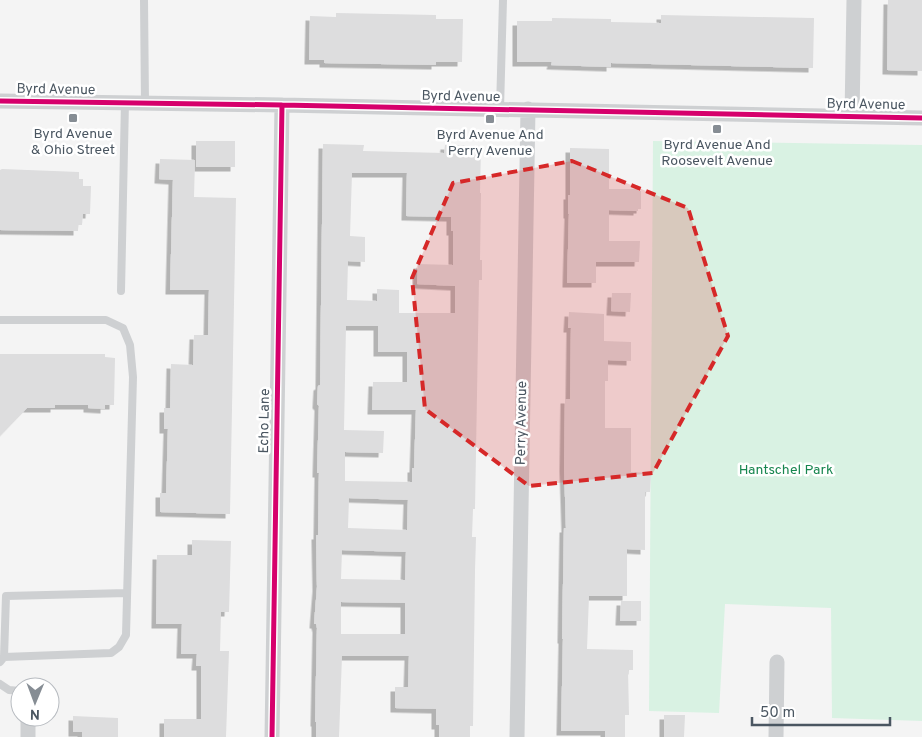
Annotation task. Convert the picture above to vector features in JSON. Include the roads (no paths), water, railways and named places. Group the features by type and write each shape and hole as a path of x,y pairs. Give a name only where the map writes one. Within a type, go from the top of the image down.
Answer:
{"street":[{"path":"852,116 854,0"},
{"name":"Byrd Avenue","path":"0,101 282,104 922,118"},
{"name":"Echo Lane","path":"272,737 282,104"},
{"name":"Perry Avenue","path":"517,737 528,109"},
{"path":"776,737 777,662"}],"lane":[{"path":"144,0 145,102"},
{"path":"500,109 503,0"},
{"path":"121,291 125,102"},
{"path":"0,320 106,320 123,328 130,344 133,376 126,635 118,647 111,653 2,659 6,596 127,593"}],"place":[{"name":"Byrd Avenue & Ohio Street","path":"73,118"},
{"name":"Byrd Avenue And Perry Avenue","path":"490,119"},
{"name":"Byrd Avenue And Roosevelt Avenue","path":"717,129"}],"park label":[{"name":"Hantschel Park","path":"786,470"}]}
